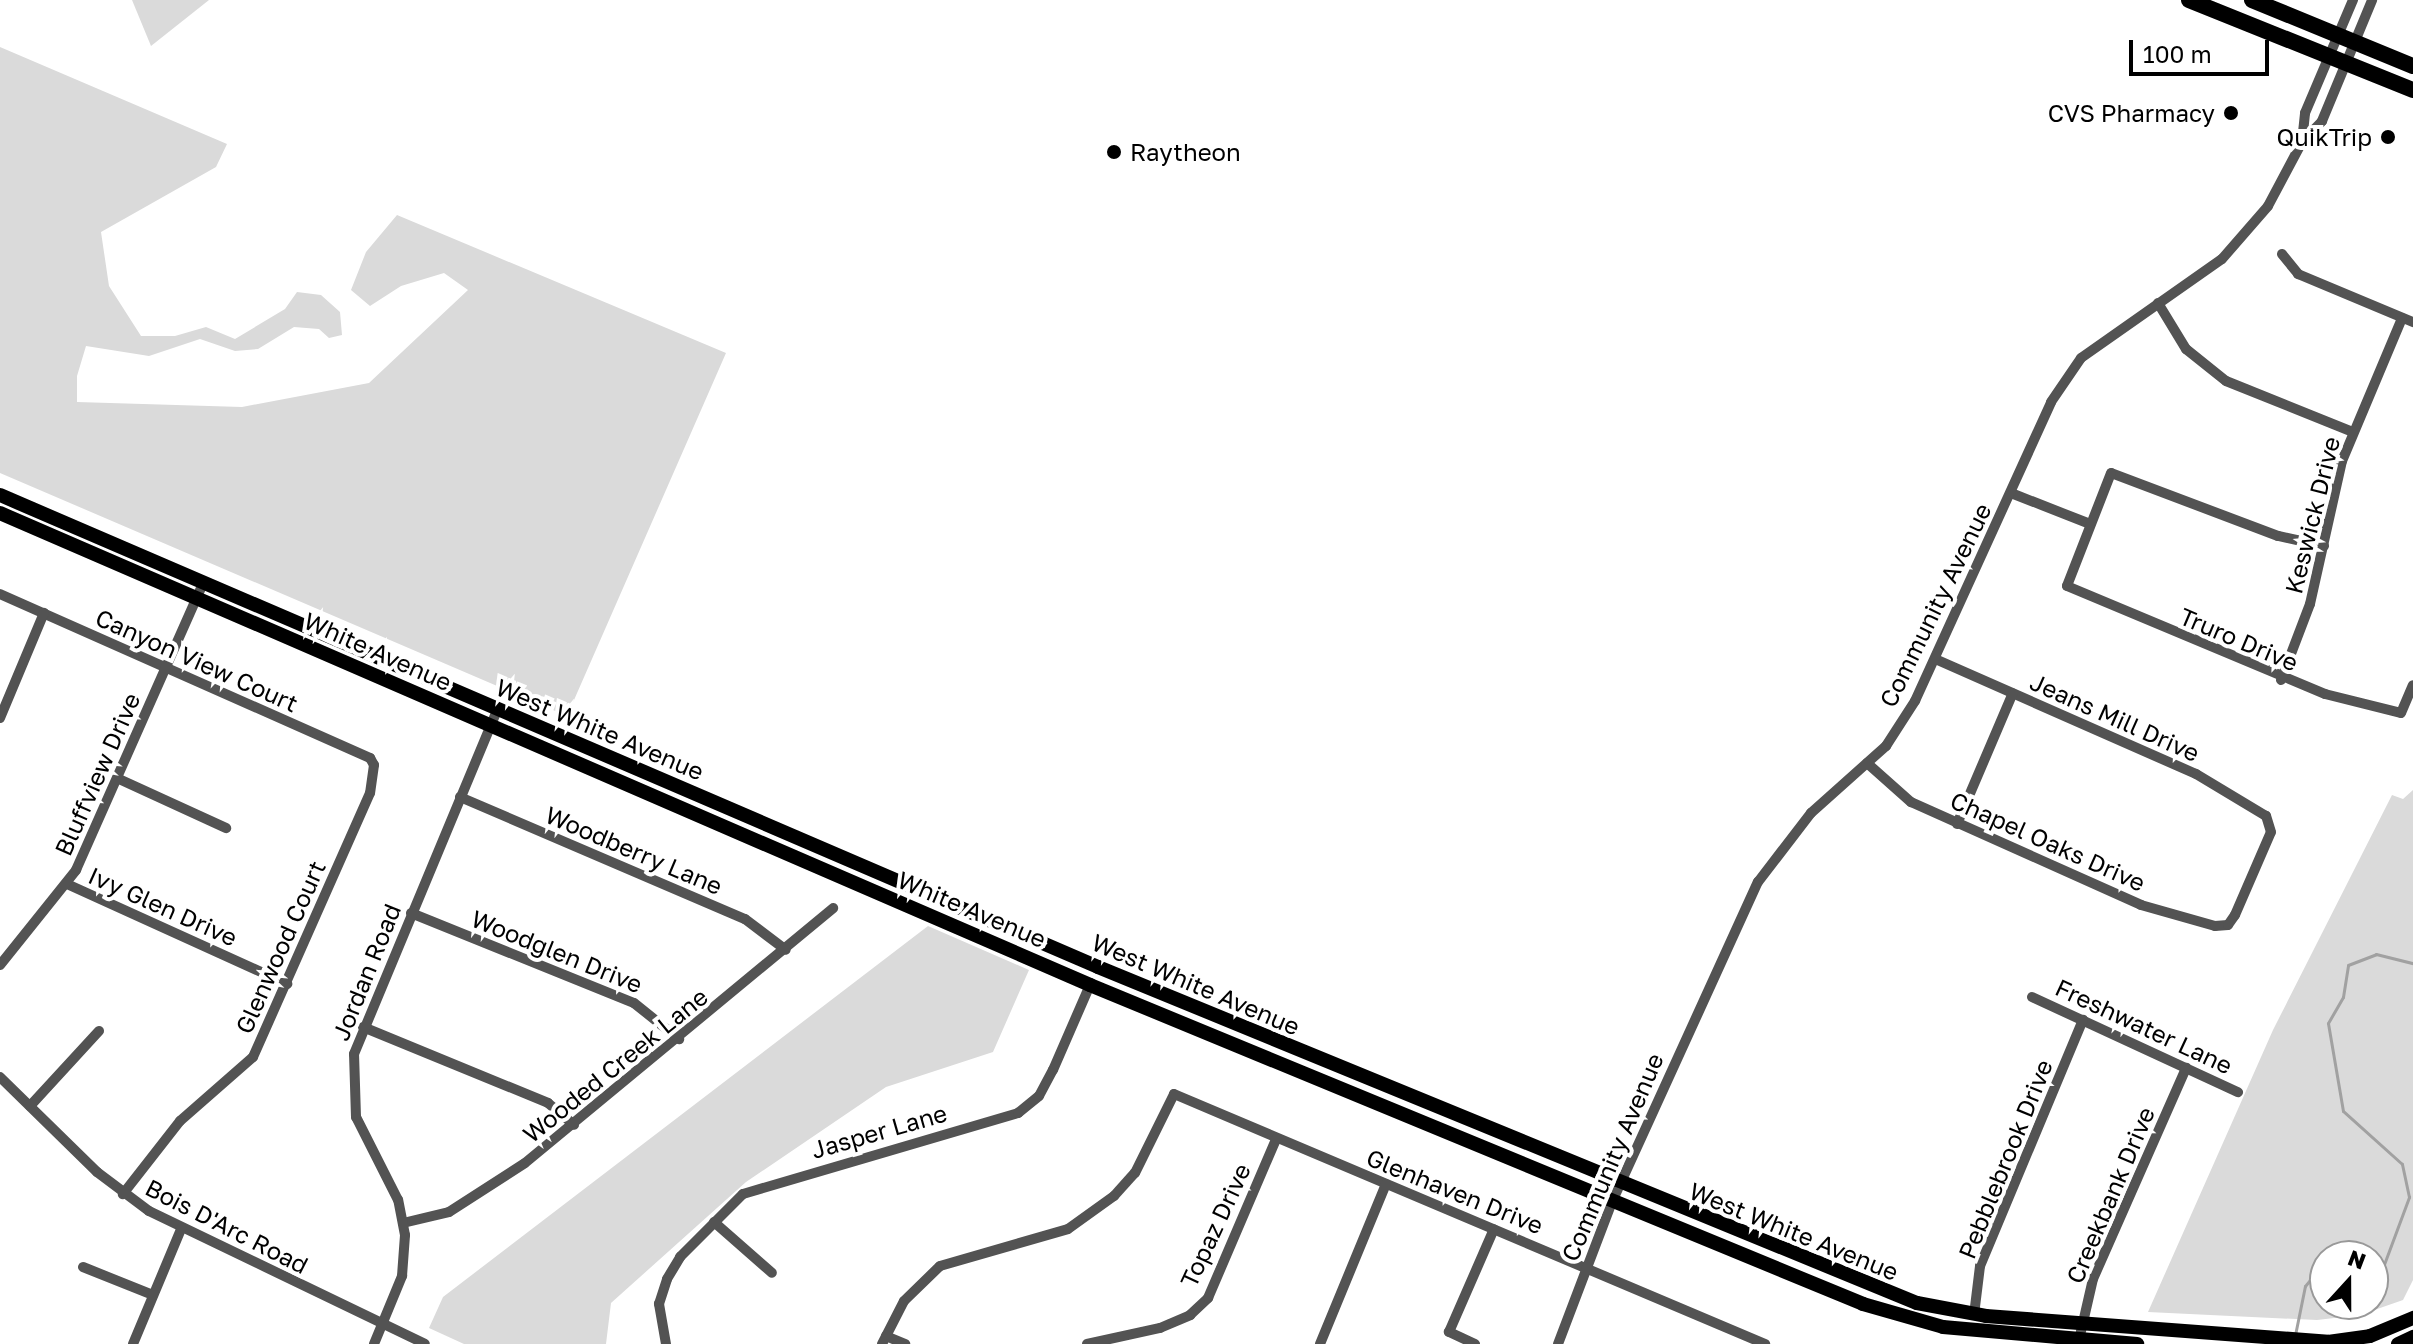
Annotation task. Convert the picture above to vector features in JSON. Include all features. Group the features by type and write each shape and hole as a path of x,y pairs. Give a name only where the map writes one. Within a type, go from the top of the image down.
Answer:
{"highway":[{"path":"2189,0 2413,90"},
{"path":"2252,0 2413,66"}],"main road":[{"name":"West White Avenue","path":"0,495 200,590 497,710 1098,967 1619,1184 1890,1293 1974,1315 2316,1342 2359,1338 2413,1318"},
{"name":"White Avenue","path":"0,513 200,590 491,725 1090,985"},
{"path":"1090,985 1098,967"},
{"name":"West White Avenue","path":"1090,985 1863,1304 1912,1319 1973,1331 2137,1344"},
{"path":"2152,1344 2153,1328"},
{"path":"2398,1344 2413,1337"}],"street":[{"name":"Community Avenue","path":"2302,142 2305,113 2353,0"},
{"name":"Community Avenue","path":"1558,1344 1619,1184 1758,882 1790,837 1867,763 1901,723 1935,659 2051,402 2081,358 2222,259 2268,206 2302,142 2322,121 2372,0"},
{"path":"2282,254 2298,274 2408,320"},
{"path":"2158,303 2186,349 2226,381 2353,432"},
{"name":"Keswick Drive","path":"2281,680 2310,604 2353,432 2408,320"},
{"path":"2011,493 2090,524 2111,473 2278,536 2324,546"},
{"name":"Truro Drive","path":"2090,524 2067,586 2281,680 2401,713 2413,685"},
{"name":"Bluffview Drive","path":"0,965 67,884 119,779 200,590"},
{"name":"Canyon View Court","path":"0,594 370,758 374,765"},
{"path":"0,718 44,613"},
{"name":"Jeans Mill Drive","path":"1935,659 2196,774 2272,823 2228,925"},
{"path":"1957,824 2013,693"},
{"name":"Jordan Road","path":"374,1344 402,1276 403,1223 352,1099 354,1054 497,710"},
{"name":"Chapel Oaks Drive","path":"1867,763 1911,802 1957,824 2141,905 2228,925"},
{"name":"Glenwood Court","path":"123,1194 180,1121 253,1057 370,793 374,765"},
{"path":"119,779 226,828"},
{"name":"Woodberry Lane","path":"460,797 745,919 786,950"},
{"name":"Ivy Glen Drive","path":"67,884 287,984"},
{"name":"Wooded Creek Lane","path":"403,1223 425,1220 469,1201 574,1125 833,908"},
{"name":"Woodglen Drive","path":"411,913 634,1003 679,1039"},
{"name":"Jasper Lane","path":"666,1344 659,1304 680,1257 743,1194 774,1181 1018,1113 1046,1083 1090,985"},
{"name":"Freshwater Lane","path":"2032,997 2238,1092"},
{"name":"Pebblebrook Drive","path":"1974,1315 1980,1266 2083,1020"},
{"path":"363,1027 548,1103 574,1125"},
{"path":"30,1106 99,1031"},
{"name":"Creekbank Drive","path":"2079,1340 2080,1322 2093,1279 2186,1068"},
{"name":"Bois D'Arc Road","path":"0,1077 123,1194 181,1229 425,1344"},
{"name":"Glenhaven Drive","path":"884,1340 911,1291 940,1266 1009,1242 1068,1229 1094,1213 1135,1173 1174,1094 1765,1344"},
{"name":"Topaz Drive","path":"1087,1344 1160,1328 1190,1315 1208,1298 1276,1139"},
{"path":"1320,1344 1386,1184"},
{"path":"714,1222 772,1273"},
{"path":"133,1344 181,1229"},
{"path":"1475,1344 1449,1332 1494,1229"},
{"path":"83,1267 153,1295"},
{"path":"884,1340 905,1344"}],"shaded area":[{"path":"132,0 209,0 151,46"},
{"path":"0,47 227,144 216,167 101,232 109,286 141,336 175,336 206,327 235,339 285,309 297,292 321,295 340,312 342,335 329,338 319,329 294,327 258,349 235,351 200,339 149,356 86,346 77,376 77,402 242,407 369,383 468,290 444,273 401,286 370,306 351,290 366,252 397,215 726,353 567,716 0,473"},
{"path":"2413,790 2413,1280 2403,1300 2389,1305 2389,1240 2309,1240 2309,1320 2148,1312 2273,1030 2392,795 2403,799"},
{"path":"928,926 1029,970 993,1052 886,1087 746,1182 611,1303 606,1344 464,1344 429,1328 443,1297"}],"waterway":[{"path":"2389,1251 2409,1197 2402,1164 2343,1111 2328,1023 2343,997 2348,965 2376,954 2413,963"},
{"path":"2295,1335 2305,1286 2309,1281"}],"place":[{"name":"CVS Pharmacy","path":"2231,113"},
{"name":"QuikTrip","path":"2388,137"},
{"name":"Raytheon","path":"1114,152"}]}
